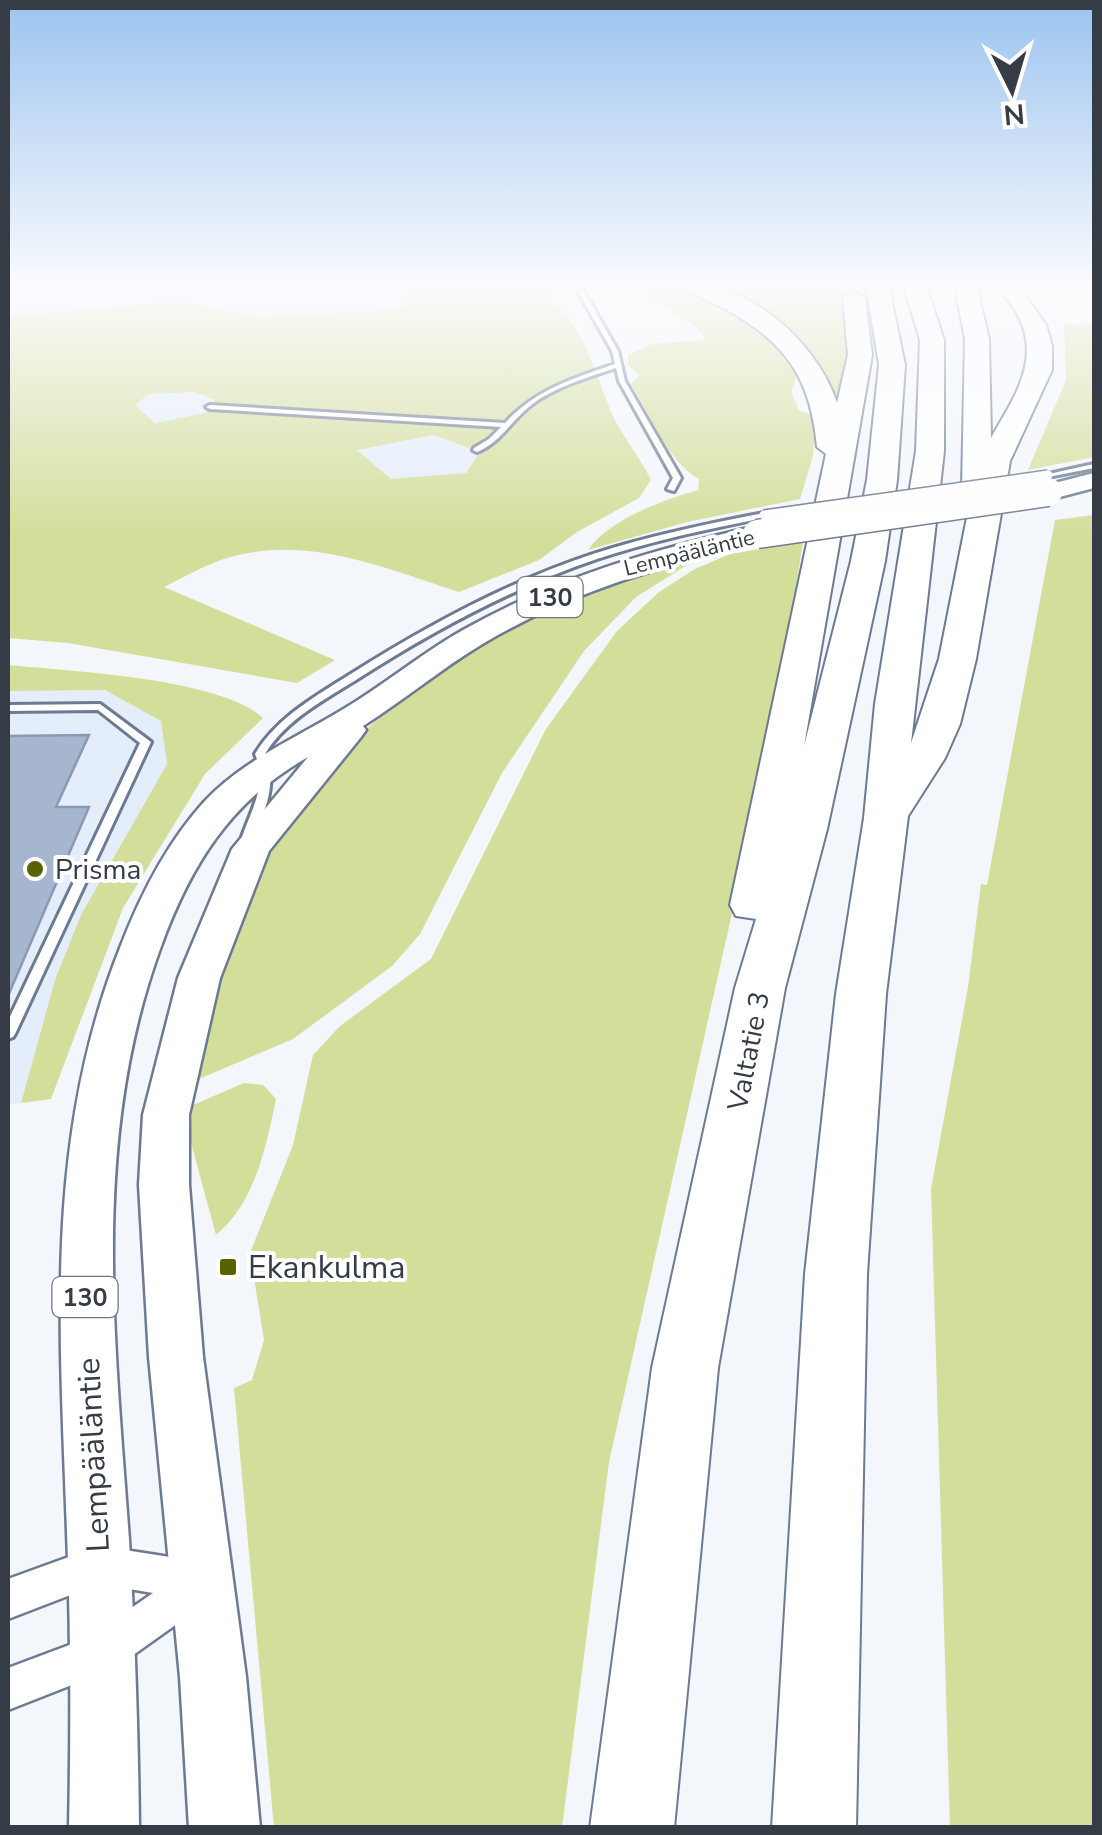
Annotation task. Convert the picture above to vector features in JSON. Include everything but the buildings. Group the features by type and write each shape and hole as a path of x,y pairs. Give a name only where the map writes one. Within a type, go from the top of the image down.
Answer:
{"highway":[{"path":"810,369 831,416 832,491"},
{"path":"760,988 750,922 857,369"},
{"name":"Valtatie 3","path":"632,1828 685,1368 760,988 805,830 868,561 882,480 892,369"},
{"path":"814,1828 836,1274 861,994 886,818 894,704 930,451 931,369"},
{"path":"976,369 978,548"},
{"path":"886,818 940,727 963,631 996,456 1031,394 1038,369"}],"main road":[{"name":"Lempääläntie","path":"104,1828 102,1654 84,1228 90,1138 103,1056 124,980 167,884 196,836 227,798 267,766 365,711 428,664 477,634 568,588 761,525 1048,483 1094,484"},
{"name":"Lempääläntie","path":"224,1828 170,1288 166,1115 199,978 252,849 365,711"}],"street":[{"path":"8,1600 99,1565 202,1582"},
{"path":"8,1689 102,1654 202,1582"}],"lane":[{"path":"477,450 490,445 529,404 576,377 604,369"},
{"path":"618,369 648,430 674,467 677,478 670,489"},
{"path":"210,407 505,426"},
{"path":"1048,483 1094,466"},
{"path":"252,849 247,836 266,787 267,766 260,754 265,743 312,704 394,649 484,599 551,571 622,548 761,525"},
{"path":"8,708 100,707 146,742 8,1034"}],"shaded area":[{"path":"195,392 216,401 205,413 155,423 135,405 148,394"},
{"path":"433,435 481,452 466,473 391,479 356,449"},
{"path":"105,690 161,721 167,764 81,915 55,980 21,1103 8,1105 8,691"}],"green space":[{"path":"8,369 594,369 615,420 651,480 639,498 577,532 539,560 459,592 344,557 286,550 227,558 164,587 335,660 297,683 68,643 8,638","holes":["195,392 215,400 205,413 155,423 135,405 149,394","433,435 480,452 466,473 391,479 357,450"]},
{"path":"632,369 794,369 797,374 791,392 799,410 816,417 813,456 800,499 687,522 588,550 623,520 698,490 699,479 669,449 631,384 639,375"},
{"path":"806,369 846,369 841,402"},
{"path":"1066,369 1094,369 1094,457 1028,470 1066,380"},
{"path":"1094,515 1094,1827 950,1827 931,1189 968,987 981,884 987,885 1055,520"},
{"path":"803,542 774,726 609,1462 562,1827 274,1827 234,1388 252,1380 264,1340 250,1253 293,1145 313,1055 340,1026 431,959 546,729 617,631 659,592 695,569 730,554"},
{"path":"703,555 636,597 584,651 502,773 420,934 392,966 293,1039 194,1081 204,998 236,916 304,799 360,736 447,666 495,637 596,590"},
{"path":"8,665 180,685 242,704 263,718 205,774 123,908 51,1099 21,1103 55,980 81,915 167,764 161,721 105,690 8,691"},
{"path":"244,1083 263,1085 276,1099 257,1173 240,1207 216,1235 190,1139 193,1105"}],"place":[{"name":"Prisma","path":"35,869"},
{"name":"Ekankulma","path":"228,1267"}]}
